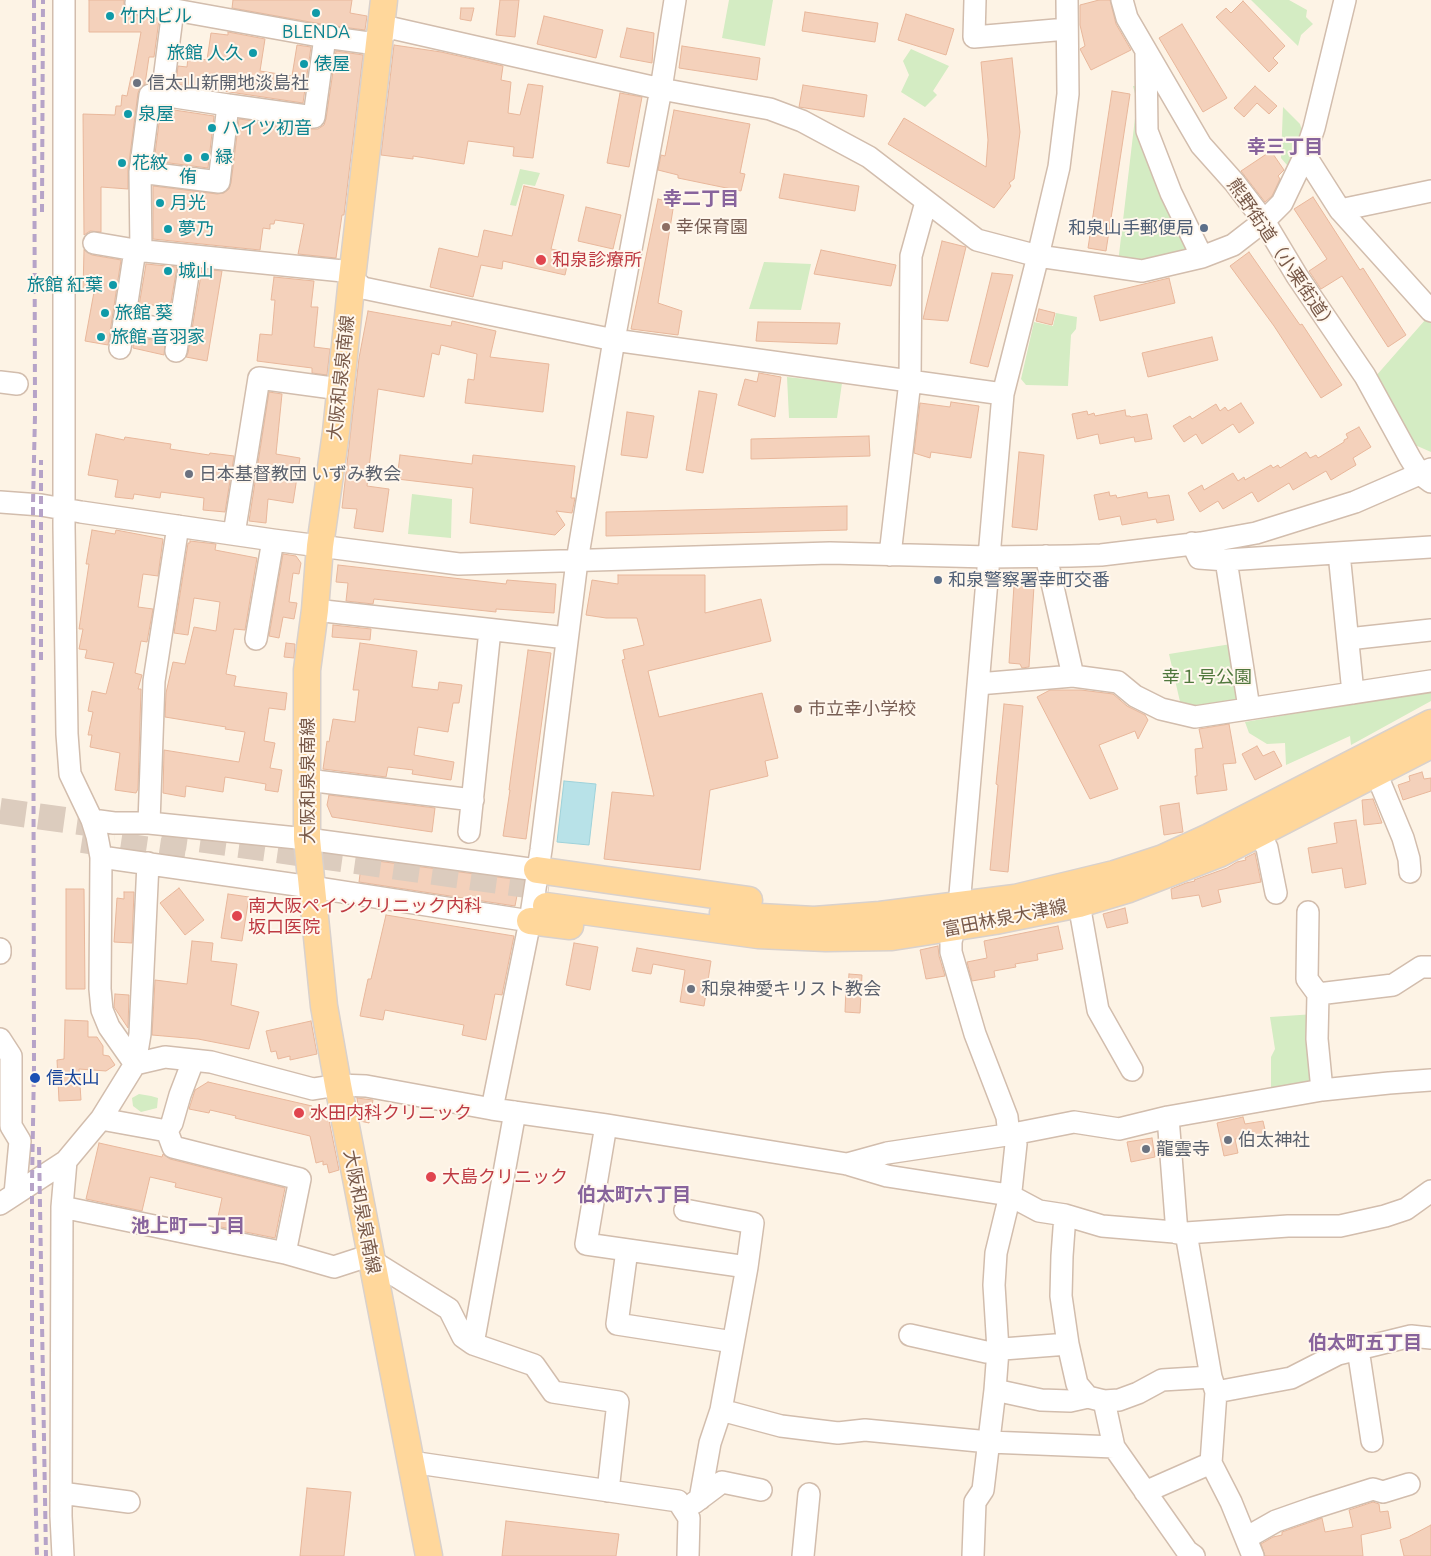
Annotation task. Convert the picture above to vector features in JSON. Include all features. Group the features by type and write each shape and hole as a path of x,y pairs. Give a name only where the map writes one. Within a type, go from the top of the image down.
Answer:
{"main road":[{"name":"大阪和泉泉南線","path":"384,0 340,389 320,546 308,670 307,839 324,1006 429,1556"},
{"name":"富田林泉大津線","path":"956,917 1015,898 1114,874 1162,858 1209,838 1431,724"},
{"name":"富田林泉大津線","path":"540,896 742,916 886,926 1079,904 1129,889 1219,854 1431,745"},
{"path":"540,896 696,942 783,951 847,950 886,926"}],"street":[{"path":"64,0 67,734 70,774 92,820 101,857 100,989 102,1010 109,1027 135,1064"},
{"path":"492,1109 540,896 577,561 614,340 676,0"},
{"path":"975,0 974,37 1068,30"},
{"path":"972,1556 975,1502 983,1490 995,1390 998,1350 994,1285 996,1253 1011,1191 1016,1144 1013,1134 1008,1127 1007,1117 975,1034 951,952 951,942 956,917 990,557 1003,394 1059,167 1068,94 1067,0"},
{"name":"熊野街道（小栗街道）","path":"1122,0 1127,18 1201,145 1234,182 1264,221 1297,276 1365,376 1427,475"},
{"path":"136,3 368,43 392,28 661,90 770,109 802,121 869,158 977,240 1038,256 1142,271 1202,257 1233,245 1264,221 1282,203 1305,155 1314,128 1345,0"},
{"path":"162,95 173,10"},
{"path":"120,348 138,250 140,172 150,95 162,95 314,117 325,37"},
{"path":"1146,51 1147,131 1171,193 1202,257"},
{"path":"140,172 219,182 228,105"},
{"path":"1305,155 1340,210 1431,311"},
{"path":"1340,210 1431,191"},
{"path":"890,555 910,381 911,256 926,202"},
{"path":"94,243 191,256 344,271 362,288 614,340 1003,394"},
{"path":"124,323 178,341 191,256"},
{"path":"234,534 259,378 340,389"},
{"path":"0,502 41,504 81,512 273,540 459,564 830,553 990,557 1101,555 1192,544 1256,533 1356,502 1427,475"},
{"path":"149,823 154,681 178,526"},
{"path":"256,638 273,540"},
{"path":"1192,544 1199,558 1226,560 1431,548"},
{"path":"1339,553 1353,693"},
{"path":"1046,556 1073,676"},
{"path":"1226,560 1249,708"},
{"path":"315,610 568,638"},
{"path":"469,832 490,630"},
{"path":"1348,639 1431,630"},
{"path":"978,684 1073,676 1118,682 1136,696 1161,709 1195,717 1431,681"},
{"path":"1376,773 1403,838 1409,859 1410,872"},
{"path":"307,780 473,800"},
{"path":"92,820 114,823 149,823 307,839 540,896"},
{"path":"1259,833 1280,870 1276,893"},
{"path":"101,857 311,887 540,896"},
{"path":"7,1199 66,1161 101,1119 135,1064 140,1034 148,863"},
{"path":"1079,904 1098,1010 1132,1070"},
{"path":"1308,912 1307,979 1318,994 1317,1039 1322,1090"},
{"path":"1318,994 1392,985 1421,967 1431,967"},
{"path":"0,1039 11,1056 11,1126 20,1142 7,1199"},
{"path":"135,1064 165,1057 211,1062 313,1089 338,1085 366,1086 492,1109 606,1125 847,1164 887,1176 1009,1195 1039,1211 1065,1215 1102,1226 1181,1233 1288,1226 1340,1226 1406,1210 1431,1191"},
{"path":"193,1061 172,1122 167,1131 173,1147 300,1179 285,1253"},
{"path":"847,1164 887,1153 1013,1134 1074,1122 1120,1129 1168,1117 1322,1090 1431,1080"},
{"path":"473,1344 515,1112"},
{"path":"1168,1117 1181,1233 1214,1385 1210,1463 1231,1502 1250,1547 1276,1521 1373,1489 1383,1492 1409,1484"},
{"path":"101,1119 167,1131"},
{"path":"606,1125 586,1244 747,1267"},
{"path":"63,1556 61,1492 62,1206 66,1161"},
{"path":"62,1206 285,1253 334,1267 371,1258 449,1309 464,1337 473,1344 534,1365 553,1392 618,1402 608,1491"},
{"path":"685,1210 753,1223 747,1267 721,1410 689,1518 688,1556"},
{"path":"1065,1215 1062,1296 1068,1344 1077,1384 1096,1399 1114,1447 1187,1551 1194,1556"},
{"path":"627,1250 617,1324 733,1342"},
{"path":"910,1336 986,1352 1068,1344"},
{"path":"995,1390 1041,1400 1119,1400 1138,1393 1162,1380 1214,1385 1291,1378 1338,1354 1411,1336 1431,1338"},
{"path":"1358,1349 1372,1441"},
{"path":"721,1410 781,1426 838,1433 865,1430 989,1442 1114,1447"},
{"path":"411,1462 692,1505 722,1482 760,1490"},
{"path":"1145,1492 1210,1463"},
{"path":"61,1492 129,1502"},
{"path":"803,1556 808,1494"}],"green space":[{"path":"729,0 773,0 765,46 722,38"},
{"path":"1251,0 1289,0 1307,10 1306,17 1313,24 1301,35 1298,46"},
{"path":"911,49 949,66 933,91 937,95 925,107 901,92 909,75 903,61"},
{"path":"1144,85 1144,131 1199,258 1118,263 1137,101 1133,86"},
{"path":"1283,107 1300,124 1303,134 1292,171 1281,158"},
{"path":"520,169 540,173 535,186 523,184 516,206 510,205"},
{"path":"764,262 811,264 801,310 749,309"},
{"path":"1056,313 1077,317 1076,329 1071,335 1068,386 1026,385 1021,379 1034,322 1053,326"},
{"path":"1426,319 1431,323 1431,452 1415,445 1375,377"},
{"path":"787,377 842,383 837,418 789,418"},
{"path":"412,494 452,499 451,538 408,534"},
{"name":"幸１号公園","path":"1231,644 1242,703 1181,706 1169,654"},
{"path":"1431,690 1431,701 1351,745 1350,736 1286,765 1285,743 1267,744 1249,733 1245,722"},
{"path":"1315,1014 1316,1085 1271,1091 1271,1057 1275,1049 1270,1017"},
{"path":"139,1094 158,1098 157,1108 141,1112 133,1106 132,1098"}],"water":[{"path":"564,781 596,784 589,845 557,842"}],"building":[{"path":"89,0 124,0 124,7 128,13 159,20 154,57 149,57 145,84 138,93 128,170 128,189 101,187 101,232 90,231 84,235 83,114 115,115 116,106 121,106 122,95 127,96 131,77 133,77 141,32 89,32"},
{"path":"233,0 352,0 350,13 367,16 365,30 232,8"},
{"path":"500,0 519,0 515,37 496,35"},
{"path":"1099,0 1110,0 1116,24 1131,50 1091,70 1080,49 1085,46 1080,25 1080,5"},
{"path":"1243,1 1285,46 1273,58 1278,63 1269,72 1216,17 1226,8 1231,13"},
{"path":"461,8 474,8 471,21 460,19"},
{"path":"805,12 878,23 875,42 802,31"},
{"path":"906,14 954,29 946,55 898,40"},
{"path":"544,16 603,30 596,58 537,44"},
{"path":"1182,24 1227,98 1203,112 1159,38"},
{"path":"627,28 654,33 652,63 620,57"},
{"path":"228,32 265,39 260,71 292,76 297,45 311,47 303,103 176,84 178,66 187,67 188,57 207,60 211,33 228,35"},
{"path":"394,45 441,52 503,66 501,80 511,82 508,113 520,115 528,84 543,86 533,158 513,156 514,147 468,141 464,164 413,156 413,159 381,155"},
{"path":"682,46 760,58 757,80 679,68"},
{"path":"336,51 363,55 344,215 342,215 336,258 298,254 304,224 275,220 274,224 270,224 270,229 263,228 260,250 153,239 153,186 217,194 224,193 229,189 239,119 312,129 318,129 324,125"},
{"path":"1012,58 1020,132 1014,179 1009,183 1011,186 994,208 888,144 904,118 986,167 988,140 981,62"},
{"path":"803,85 867,95 864,117 799,107"},
{"path":"1255,86 1277,106 1269,114 1257,103 1244,117 1234,108"},
{"path":"1112,91 1130,94 1106,251 1088,248"},
{"path":"620,93 642,97 629,167 607,163"},
{"path":"161,108 214,116 208,168 154,161"},
{"path":"674,110 750,124 740,173 745,174 741,191 678,178 678,175 658,170 661,155 665,156"},
{"path":"1271,151 1284,170 1278,176 1280,179 1272,196 1265,202 1241,171"},
{"path":"784,174 859,186 855,211 779,198"},
{"path":"524,186 564,195 551,249 570,253 565,275 503,261 502,269 481,265 473,297 430,287 439,248 478,257 484,230 512,236"},
{"path":"1313,197 1360,270 1363,268 1406,335 1388,347 1342,276 1321,289 1309,271 1327,259 1294,209"},
{"path":"658,199 674,203 658,303 682,311 678,335 631,329"},
{"path":"586,207 621,215 613,249 578,241"},
{"path":"942,241 966,247 948,321 923,319"},
{"path":"84,250 92,255 121,260 108,345 85,341 94,292 83,291"},
{"path":"821,250 896,265 891,286 814,274"},
{"path":"1249,252 1300,325 1302,324 1342,385 1321,398 1274,326 1230,266"},
{"path":"146,264 177,267 170,308 147,304 146,314 138,312"},
{"path":"202,269 222,271 207,361 186,357"},
{"path":"992,273 1013,275 988,367 970,363"},
{"path":"274,277 314,281 311,307 318,307 314,347 330,349 327,375 312,373 312,368 257,361 260,334 272,335 275,300 271,300"},
{"path":"1169,278 1175,303 1100,321 1094,296"},
{"path":"1039,309 1055,313 1052,325 1036,321"},
{"path":"368,311 451,326 452,321 496,331 490,357 549,364 543,412 465,403 468,379 474,380 477,354 441,345 439,355 432,353 424,397 378,389 367,486 389,489 383,532 354,528 357,509 342,508 359,358"},
{"path":"758,322 840,323 837,344 756,341"},
{"path":"134,337 165,342 164,355 133,348"},
{"path":"1212,337 1218,360 1148,377 1142,353"},
{"path":"759,373 781,377 775,417 738,405 745,379 757,382"},
{"path":"699,391 717,394 703,473 686,470"},
{"path":"269,392 282,394 276,454 300,458 293,503 268,499 266,523 249,521"},
{"path":"951,402 979,406 971,458 931,452 930,458 914,453 920,403 950,407"},
{"path":"1241,403 1254,423 1239,433 1233,424 1202,444 1196,434 1184,442 1173,426 1190,416 1192,419 1216,404 1220,411 1225,407 1228,411"},
{"path":"1125,410 1126,416 1131,417 1147,414 1152,439 1135,442 1134,437 1100,444 1098,434 1077,439 1072,414 1087,411 1088,415 1094,413 1095,416"},
{"path":"627,412 654,416 647,458 621,455"},
{"path":"1359,427 1371,447 1353,458 1356,465 1331,480 1326,471 1293,490 1289,483 1258,502 1252,492 1223,509 1218,501 1200,512 1188,493 1202,485 1204,490 1233,473 1238,481 1244,477 1245,480 1271,465 1273,468 1278,465 1280,468 1306,452 1310,458 1316,455 1318,458 1344,442 1348,438 1346,434"},
{"path":"96,434 124,440 125,437 171,444 170,449 209,455 210,453 234,456 225,512 203,510 204,498 161,492 160,498 134,494 133,499 115,497 118,480 88,475"},
{"path":"869,436 870,456 751,459 751,439"},
{"path":"1019,452 1044,455 1037,530 1012,527"},
{"path":"400,455 472,464 473,455 575,466 571,498 575,498 572,513 556,511 565,525 555,535 470,523 473,488 397,479"},
{"path":"1109,492 1110,496 1116,495 1117,498 1147,492 1148,498 1169,495 1174,520 1157,523 1156,519 1122,525 1120,516 1099,520 1094,495"},
{"path":"847,506 847,530 606,536 606,512"},
{"path":"92,530 115,534 116,530 163,539 158,576 143,574 138,607 153,609 147,642 141,641 135,673 142,675 138,689 141,689 138,789 136,793 115,790 120,753 90,747 92,735 88,735 93,712 88,711 92,691 106,694 114,663 85,658 87,650 79,649 83,629 79,629 89,564 86,564"},
{"path":"190,541 216,544 215,550 257,558 245,630 234,629 226,674 236,676 234,686 287,693 285,710 269,708 264,741 275,743 270,768 282,770 278,792 265,790 266,784 225,777 223,792 186,786 185,797 163,793 164,750 239,762 245,732 165,717 166,693 173,662 185,664 194,627 216,631 220,602 194,598 188,635 174,633 188,543"},
{"path":"283,554 296,556 301,563 299,574 293,573 289,602 297,603 294,619 283,617 279,638 269,636"},
{"path":"338,565 506,584 507,580 556,584 554,613 496,609 496,612 374,599 373,604 346,601 348,583 336,582"},
{"path":"618,575 705,575 705,613 761,599 771,641 648,671 659,717 762,693 778,758 765,761 768,776 710,790 700,870 604,859 612,792 654,796 622,660 625,659 623,650 644,645 637,618 606,618 586,615 592,580 618,584"},
{"path":"1014,585 1034,586 1029,667 1022,668 1020,664 1009,663"},
{"path":"333,625 371,629 370,640 332,637"},
{"path":"286,643 295,644 294,658 284,657"},
{"path":"360,643 417,651 412,687 438,690 439,682 462,685 459,703 453,703 448,732 418,727 414,755 454,762 451,780 412,774 413,770 388,767 386,777 323,769 327,741 329,742 333,719 355,722 359,690 353,690"},
{"path":"528,650 551,653 526,839 503,836"},
{"path":"1050,690 1081,690 1113,694 1127,706 1145,715 1148,720 1138,739 1135,731 1099,745 1118,789 1090,799 1037,697"},
{"path":"1004,704 1023,706 1008,872 990,870"},
{"path":"1229,724 1236,763 1223,764 1227,790 1197,794 1195,749 1203,748 1199,729"},
{"path":"1257,746 1263,756 1274,751 1282,766 1255,780 1242,754"},
{"path":"1422,772 1424,779 1431,778 1431,791 1403,800 1398,785 1410,781 1409,776"},
{"path":"329,795 435,808 432,832 332,817 327,805"},
{"path":"1373,799 1382,823 1364,825 1362,800"},
{"path":"1179,803 1183,832 1164,835 1160,806"},
{"path":"1356,820 1366,884 1345,888 1342,868 1312,873 1308,848 1337,843 1334,823"},
{"path":"1255,853 1261,882 1218,890 1221,902 1202,907 1199,895 1172,899 1171,889 1246,860 1245,858"},
{"path":"362,859 520,880 515,906 359,882"},
{"path":"179,888 204,920 185,935 160,903"},
{"path":"66,889 84,889 85,989 66,989"},
{"path":"124,892 134,892 132,943 114,942 117,898 124,899"},
{"path":"228,894 249,897 242,941 221,938"},
{"path":"1125,908 1128,923 1107,928 1103,914"},
{"path":"386,915 514,936 502,995 495,994 486,1040 462,1035 464,1025 385,1010 383,1020 360,1016"},
{"path":"1058,926 1063,949 1037,954 1038,960 1015,964 1016,967 994,971 995,977 972,981 967,962 987,958 984,941"},
{"path":"192,941 213,943 211,961 237,964 231,1005 259,1012 249,1049 198,1039 152,1035 155,980 187,984"},
{"path":"574,943 598,947 590,990 566,985"},
{"path":"938,946 945,976 926,979 920,950"},
{"path":"637,948 711,961 704,1006 680,1002 685,970 653,964 651,974 632,971"},
{"path":"849,974 862,975 860,1013 845,1012 846,987 848,987"},
{"path":"115,994 129,995 128,1028 114,1007"},
{"path":"65,1020 88,1021 88,1037 97,1037 103,1046 103,1055 109,1056 115,1065 106,1071 79,1069 81,1100 59,1101 57,1060 64,1059"},
{"path":"311,1021 317,1054 290,1060 290,1056 278,1059 276,1051 271,1052 266,1031"},
{"path":"208,1082 312,1106 309,1119 328,1115 339,1170 329,1173 327,1164 323,1165 323,1161 316,1163 310,1136 210,1110 209,1113 189,1109 195,1090"},
{"path":"357,1098 373,1100 369,1123 360,1121"},
{"path":"1243,1117 1245,1124 1263,1121 1266,1134 1235,1139 1238,1153 1224,1156 1217,1123"},
{"path":"1152,1138 1155,1157 1131,1162 1127,1142"},
{"path":"99,1143 162,1157 163,1154 170,1159 285,1188 275,1238 216,1226 222,1198 175,1187 176,1183 150,1177 142,1211 86,1199"},
{"path":"307,1488 351,1492 344,1556 300,1556"},
{"path":"1373,1502 1379,1504 1380,1512 1388,1511 1391,1528 1361,1535 1363,1556 1265,1556 1261,1544 1273,1537 1282,1535 1282,1532 1322,1518 1325,1532 1353,1527 1349,1510"},
{"path":"506,1521 619,1534 616,1556 502,1556"},
{"path":"1431,1525 1431,1556 1404,1556 1400,1540"}],"tunnel":[{"path":"0,811 116,827"},
{"path":"162,834 549,888"},
{"path":"82,840 191,856"}],"railway":[{"path":"34,0 35,415 33,504 34,1067 32,1354 37,1556"},
{"path":"42,212 43,0"},
{"path":"41,460 41,660"},
{"path":"39,1147 46,1556"}],"place":[{"name":"BLENDA","path":"316,13"},
{"name":"竹内ビル","path":"110,16"},
{"name":"旅館 人久","path":"253,53"},
{"name":"俵屋","path":"304,64"},
{"name":"信太山新開地淡島社","path":"137,83"},
{"name":"泉屋","path":"128,114"},
{"name":"ハイツ初音","path":"212,128"},
{"name":"緑","path":"205,157"},
{"name":"侑","path":"188,158"},
{"name":"花紋","path":"122,163"},
{"name":"月光","path":"160,203"},
{"name":"幸保育園","path":"666,227"},
{"name":"和泉山手郵便局","path":"1204,228"},
{"name":"夢乃","path":"168,229"},
{"name":"和泉診療所","path":"541,260"},
{"name":"城山","path":"168,271"},
{"name":"旅館 紅葉","path":"113,285"},
{"name":"旅館 葵","path":"105,313"},
{"name":"旅館 音羽家","path":"101,337"},
{"name":"日本基督教団 いずみ教会","path":"189,474"},
{"name":"和泉警察署幸町交番","path":"938,580"},
{"name":"市立幸小学校","path":"798,709"},
{"name":"南大阪ペインクリニック内科 坂口医院","path":"237,916"},
{"name":"和泉神愛キリスト教会","path":"691,989"},
{"name":"信太山","path":"35,1078"},
{"name":"水田内科クリニック","path":"299,1113"},
{"name":"伯太神社","path":"1228,1140"},
{"name":"龍雲寺","path":"1146,1149"},
{"name":"大島クリニック","path":"431,1177"}],"district":[{"name":"幸三丁目","path":"1285,147"},
{"name":"幸二丁目","path":"701,199"},
{"name":"伯太町六丁目","path":"634,1195"},
{"name":"池上町一丁目","path":"188,1226"},
{"name":"伯太町五丁目","path":"1365,1343"}]}
